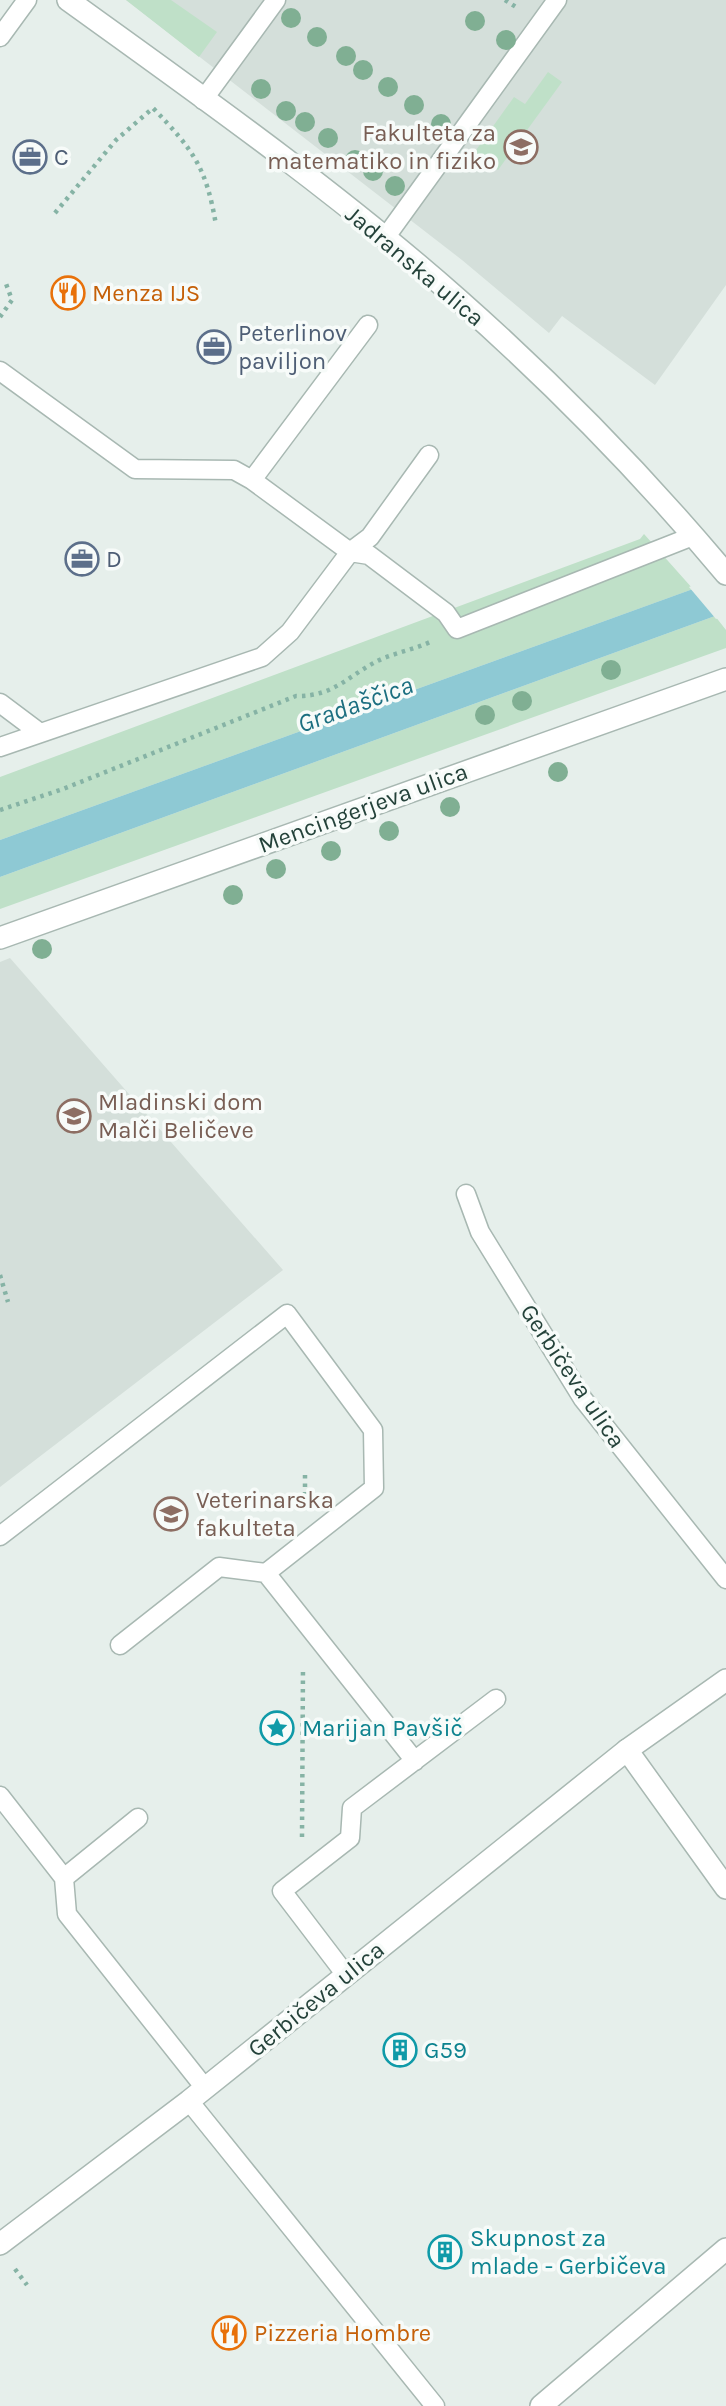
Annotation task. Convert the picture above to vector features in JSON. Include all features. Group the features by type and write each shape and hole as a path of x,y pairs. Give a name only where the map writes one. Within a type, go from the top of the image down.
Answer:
{"street":[{"name":"Jadranska ulica","path":"68,0 386,238 459,300 601,435 726,574"},
{"name":"Mencingerjeva ulica","path":"0,938 726,679"},
{"name":"Gerbičeva ulica","path":"0,2244 197,2095 627,1750 726,1680"},
{"path":"627,1750 726,1888"},
{"path":"541,2406 726,2249"}],"lane":[{"path":"0,37 27,0"},
{"path":"203,100 276,0"},
{"path":"386,238 557,0"},
{"path":"252,480 368,325"},
{"path":"0,371 135,469 234,470 252,480 350,552 369,555 446,614 457,629 700,543"},
{"path":"0,747 262,657 290,632 350,552 369,537 429,455"},
{"path":"0,703 40,733"},
{"name":"Gerbičeva ulica","path":"466,1194 480,1232 583,1399 726,1578"},
{"path":"0,1536 287,1314 373,1430 374,1488 266,1573"},
{"path":"120,1644 219,1567 266,1573 415,1761"},
{"path":"346,1975 282,1891 350,1838 352,1808 496,1699"},
{"path":"0,1796 64,1878 67,1913 197,2095 435,2406"},
{"path":"64,1878 138,1818"}],"path":[{"path":"55,213 116,140 153,108 197,160 208,186 216,225"},
{"path":"0,317 12,300 5,281"},
{"path":"0,810 63,789 296,696 308,696 341,687 384,658 409,652 457,629"},
{"path":"0,1275 8,1302"},
{"path":"304,1542 305,1473"},
{"path":"302,1876 304,1621"}],"shaded area":[{"name":"Fakulteta za matematiko in fiziko","path":"126,0 726,0 726,285 655,385 562,316 549,333 462,260"},
{"name":"Mladinski dom Malči Beličeve","path":"10,958 283,1270 0,1487 0,962"}],"green space":[{"path":"126,0 171,0 217,32 199,57"},
{"path":"548,72 562,82 498,170 474,153 514,97 525,104"},
{"path":"644,534 693,589 0,840 0,777 640,539"},
{"path":"715,616 726,630 726,648 0,909 0,877"}],"water":[{"path":"726,577 726,612 0,877 0,840"}],"pier":[{"path":"726,573 726,615 716,619 689,587"}],"place":[{"name":"Fakulteta za matematiko in fiziko","path":"521,147"},
{"name":"C","path":"30,157"},
{"name":"Menza IJS","path":"68,293"},
{"name":"Peterlinov paviljon","path":"214,347"},
{"name":"D","path":"82,559"},
{"name":"Mladinski dom Malči Beličeve","path":"74,1116"},
{"name":"Veterinarska fakulteta","path":"171,1514"},
{"name":"Marijan Pavšič","path":"277,1728"},
{"name":"G59","path":"400,2050"},
{"name":"Skupnost za mlade - Gerbičeva","path":"445,2252"},
{"name":"Pizzeria Hombre","path":"229,2333"}],"water label":[{"name":"Gradaščica","path":"355,704"}]}
